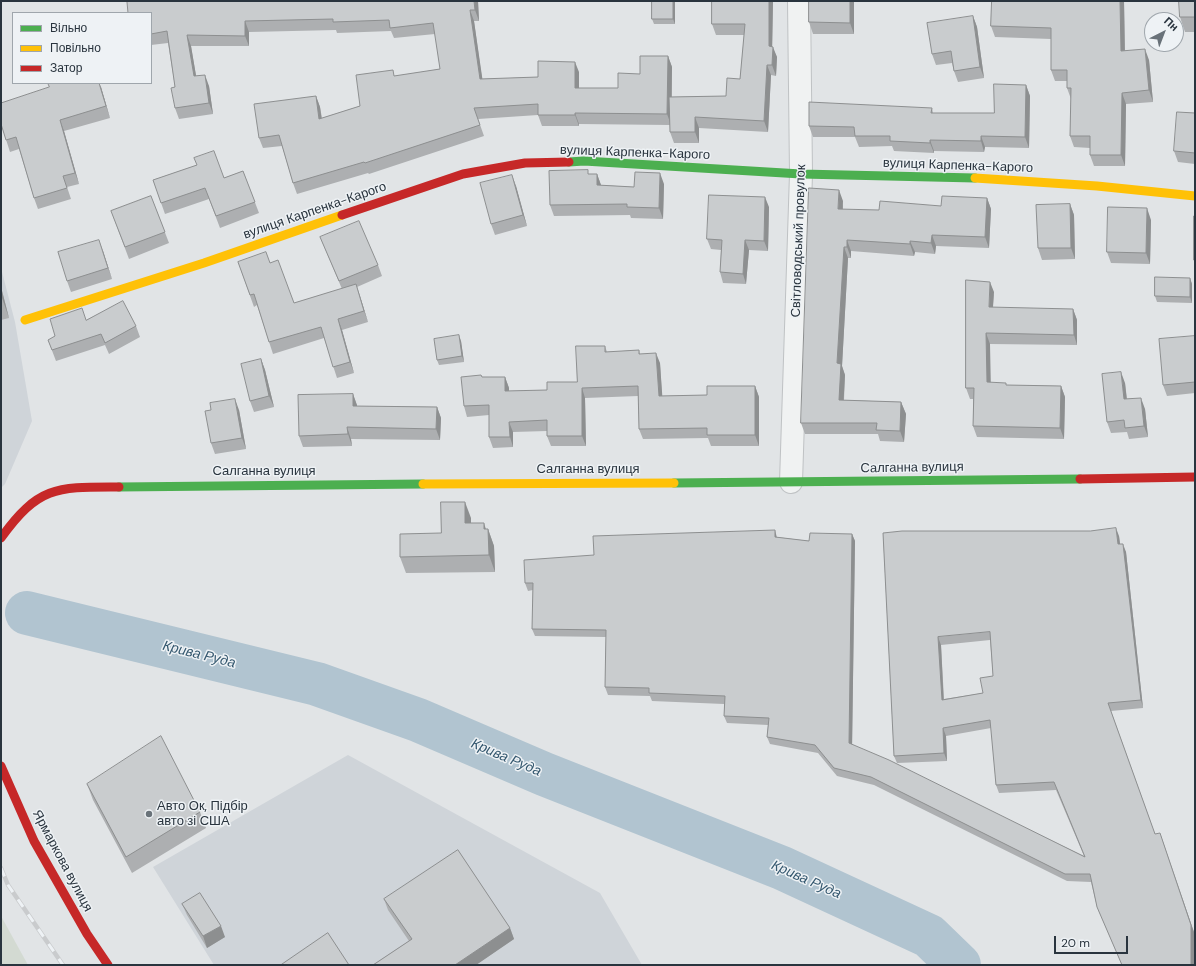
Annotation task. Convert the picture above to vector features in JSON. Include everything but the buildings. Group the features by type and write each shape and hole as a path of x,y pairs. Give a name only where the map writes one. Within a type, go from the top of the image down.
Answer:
{"street":[{"name":"Світловодський провулок","path":"791,482 801,174 799,1"},
{"name":"вулиця Карпенка-Карого","path":"25,320 204,263 448,179 525,163 584,161 801,174 997,178 1195,196"},
{"name":"Салганна вулиця","path":"1,538 15,519 31,504 47,494 74,487 791,482 1195,477"},
{"name":"Ярмаркова вулиця","path":"1,766 34,841 87,934 108,965"}],"shaded area":[{"path":"1,268 15,322 32,421 5,484 1,488"},
{"path":"348,755 600,893 642,965 214,965 153,867"},
{"path":"1,916 28,965 1,965"}],"waterway":[{"name":"Крива Руда","path":"27,613 317,684 418,720 544,774 782,868 929,936 959,965"}],"railway":[{"path":"1,868 8,885 63,965"}],"traffic: fast":[{"path":"569,162 584,161 801,174 975,178"},
{"path":"674,483 1080,479"},
{"path":"119,487 423,484"}],"traffic: slow":[{"path":"975,178 1097,186 1195,196"},
{"path":"25,320 204,263 342,215"},
{"path":"423,484 674,483"}],"traffic: jam":[{"path":"342,215 463,174 525,163 569,162"},
{"path":"1080,479 1195,477"},
{"path":"1,538 14,521 27,508 39,499 51,493 65,489 119,487"},
{"path":"1,766 34,841 87,934 108,965"}],"place":[{"name":"Авто Ок, Підбір авто зі США","path":"149,814"}]}
